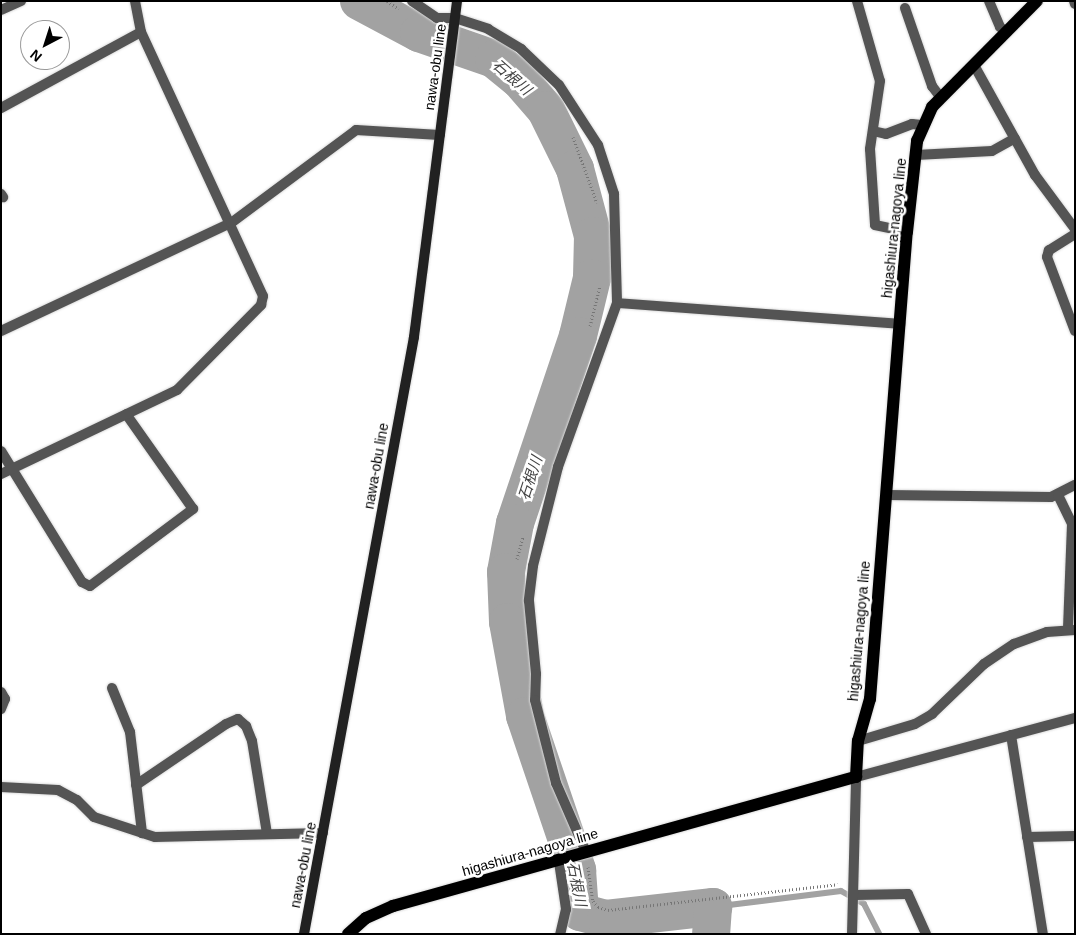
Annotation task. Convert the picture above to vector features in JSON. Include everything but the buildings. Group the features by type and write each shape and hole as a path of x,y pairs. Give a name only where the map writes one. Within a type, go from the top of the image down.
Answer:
{"main road":[{"name":"nawa-obu line","path":"304,934 414,337 440,135 447,64 457,1"},
{"name":"higashiura-nagoya line","path":"348,934 366,918 393,906 559,862 582,853 856,777 858,740 870,699 907,232 916,155 922,125 941,98 1037,1"}],"street":[{"path":"1,10 21,1"},
{"path":"1,474 177,390 261,305 264,296 140,32 135,1"},
{"path":"412,1 437,18 455,18 488,29 521,50 559,85 598,145 614,194 618,303 558,468 533,566 529,601 536,674 535,700 556,783 582,853"},
{"path":"857,1 880,81 870,149 875,226 907,232"},
{"path":"989,1 1000,27 1006,32"},
{"path":"905,8 932,86 941,98"},
{"path":"1,108 140,32"},
{"path":"974,65 1035,175 1075,229"},
{"path":"873,131 886,134 912,124 922,125"},
{"path":"1,331 231,223 356,130 440,135"},
{"path":"916,155 992,151 1015,138"},
{"path":"1075,234 1054,246 1048,257 1075,331"},
{"path":"618,303 900,324"},
{"path":"1,450 82,582 90,586 193,510 126,414"},
{"path":"886,496 1058,495 1075,485"},
{"path":"858,740 915,724 948,702 997,654 1031,637 1071,629 1072,524 1058,495"},
{"path":"112,688 130,732 142,833"},
{"path":"1,692 5,699 1,709"},
{"path":"852,934 856,895 856,777 1075,718"},
{"path":"136,785 226,724 238,720 246,726 252,741 267,834"},
{"path":"1011,735 1043,934"},
{"path":"1,787 58,790 77,800 94,817 155,837 323,833"},
{"path":"1027,837 1075,836"},
{"path":"559,862 566,909 560,934"},
{"path":"856,895 908,894 926,934"}],"path":[{"path":"387,1 402,11"},
{"path":"572,134 599,211"},
{"path":"588,334 601,280"},
{"path":"517,562 523,534"},
{"path":"582,853 594,901 598,907 608,910 855,882"}],"waterway":[{"name":"石根川","path":"359,1 419,33 494,59 519,79 546,110 575,169 593,236 592,278 578,336 515,523 506,572 508,622 525,716 577,870 580,912 606,919 713,907 711,934"},
{"path":"713,907 841,891 864,904 879,934"}]}
